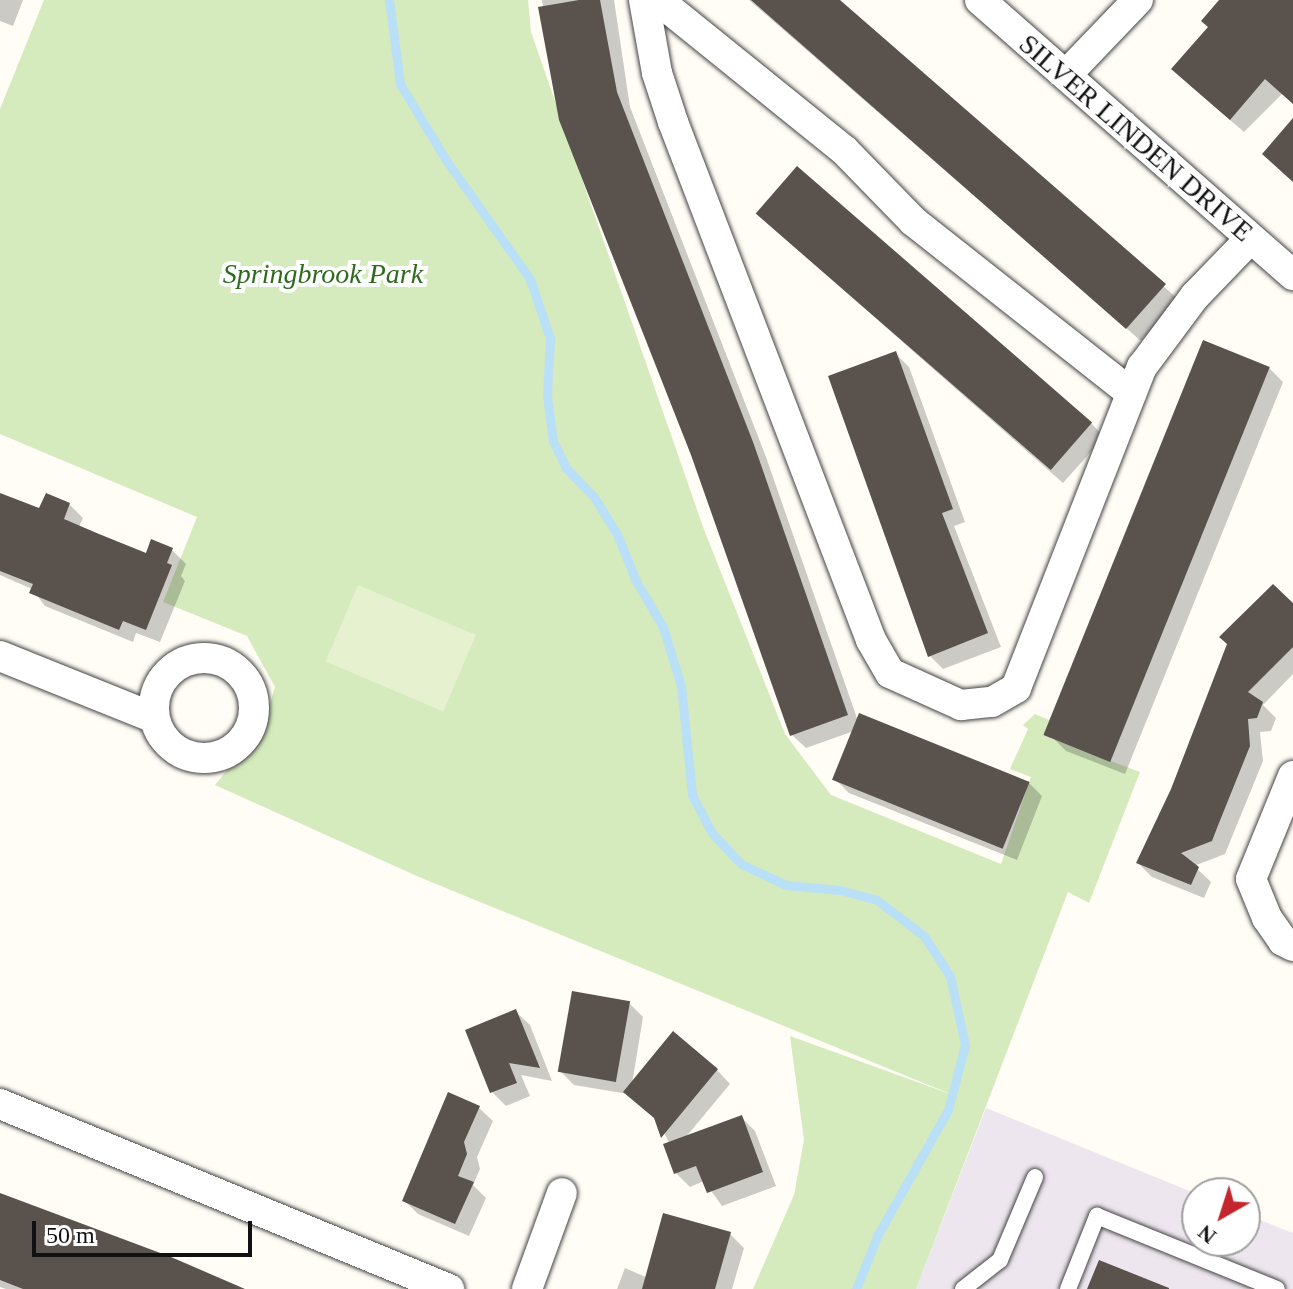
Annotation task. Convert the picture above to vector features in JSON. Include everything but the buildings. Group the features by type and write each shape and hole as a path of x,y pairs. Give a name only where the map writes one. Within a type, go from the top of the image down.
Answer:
{"street":[{"path":"644,0 657,73 673,122 871,640 890,673 961,705 992,702 1016,688 1094,499 1131,393 1170,327 1250,239"},
{"path":"658,0 845,151 913,221 1131,393"},
{"name":"SILVER LINDEN DRIVE","path":"980,0 1293,275"},
{"path":"1066,75 1138,0"},
{"path":"0,656 154,718"},
{"path":"1293,776 1251,879 1267,918 1283,941 1293,946"},
{"path":"0,1104 449,1289"},
{"path":"527,1289 562,1193"}],"lane":[{"path":"963,1289 1000,1260 1035,1177"},
{"path":"1068,1289 1097,1216 1277,1289"}],"shaded area":[{"path":"986,1108 1181,1187 1181,1257 1261,1257 1261,1220 1293,1233 1293,1289 916,1289"}],"green space":[{"name":"Springbrook Park","path":"44,0 528,0 531,32 703,527 785,734 831,795 1001,864 1031,777 1010,769 1028,729 1023,725 1035,714 1056,723 1050,738 1140,772 1089,903 1068,892 916,1289 753,1289 794,1195 804,1140 790,1036 953,1095 419,877 215,785 263,726 275,687 247,636 163,602 197,517 0,434 0,109"},
{"path":"358,585 476,635 443,711 326,661"}],"waterway":[{"path":"389,0 400,84 446,160 530,279 550,338 547,396 553,441 566,468 594,497 617,534 636,581 663,627 681,686 692,795 712,833 741,864 786,885 840,890 877,900 924,936 950,976 965,1045 948,1110 878,1234 856,1289"}]}
